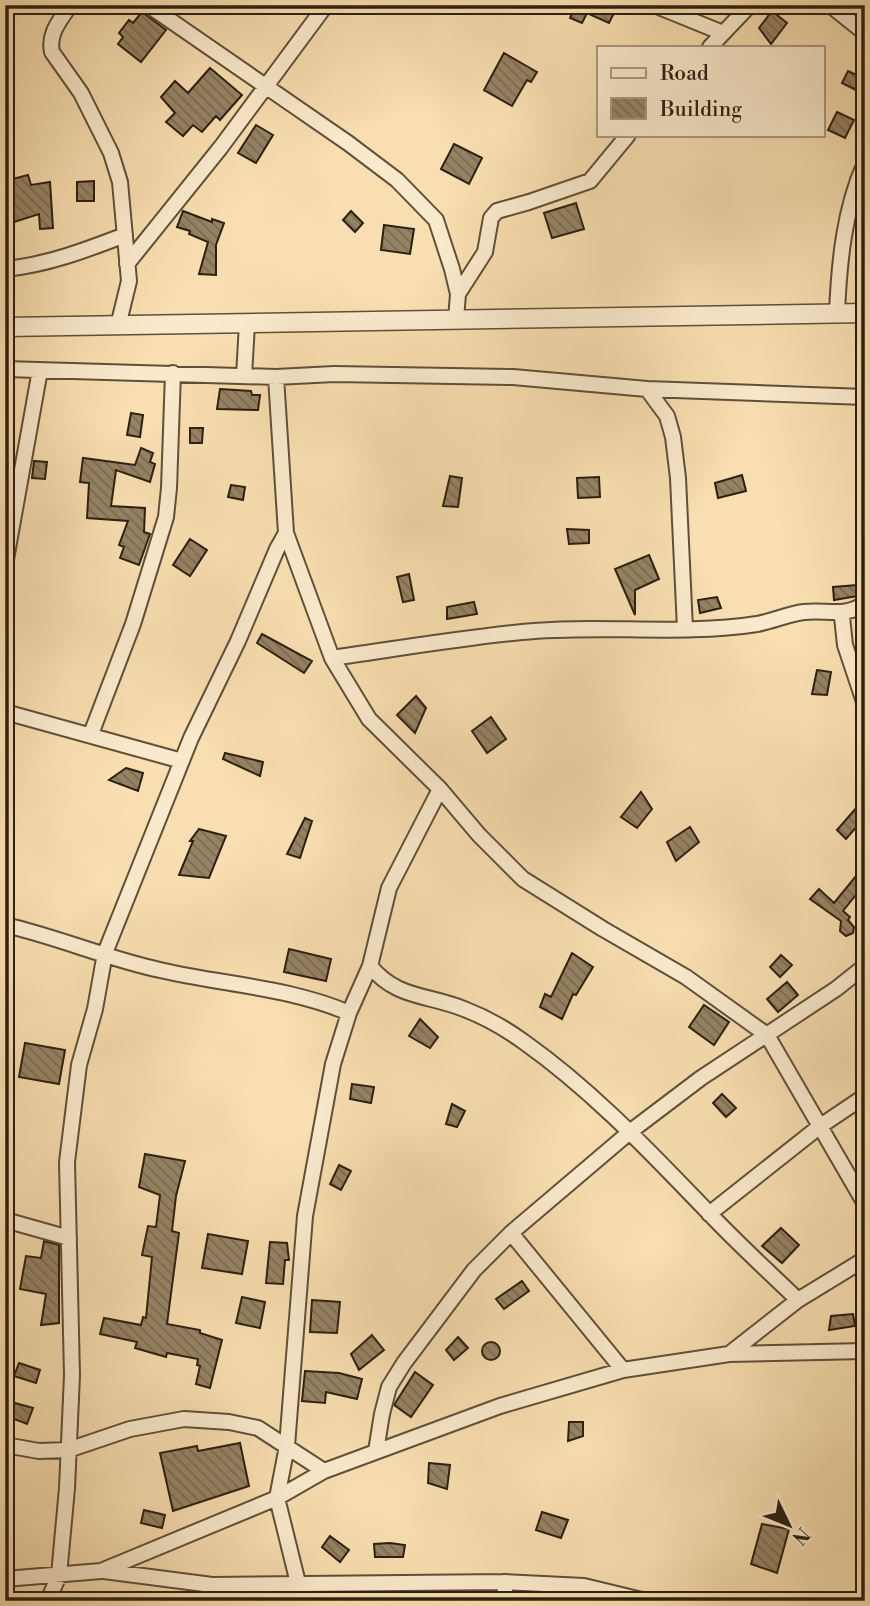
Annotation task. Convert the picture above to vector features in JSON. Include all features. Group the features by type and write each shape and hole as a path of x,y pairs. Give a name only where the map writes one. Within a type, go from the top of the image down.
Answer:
{"street":[{"path":"70,5 51,36 52,52 81,93 111,153 120,182 129,281 118,326"},
{"path":"148,5 397,180 436,220 458,294 456,319"},
{"path":"127,264 326,5"},
{"path":"654,5 723,33"},
{"path":"711,46 750,5"},
{"path":"830,5 865,33"},
{"path":"458,294 485,252 491,218 497,211 590,181 627,136"},
{"path":"837,313 842,260 865,163"},
{"path":"5,269 25,267 85,251 125,235"},
{"path":"5,327 865,313"},
{"path":"244,376 247,324"},
{"path":"5,369 276,377 334,374 513,377 647,389 865,397"},
{"path":"5,565 40,370"},
{"path":"91,734 133,624 166,517 173,373"},
{"path":"276,377 286,533 332,658 369,719 440,789 479,835 523,878 686,977 767,1035 865,1204"},
{"path":"647,389 667,416 673,437 678,478 685,628"},
{"path":"48,1601 59,1575 72,1375 67,1162 78,1077 95,1009 105,953 191,738 286,533"},
{"path":"332,658 524,631 757,624 801,612 839,613 855,610 865,603"},
{"path":"839,613 849,658 865,705"},
{"path":"5,712 182,761"},
{"path":"298,1583 277,1498 288,1447 304,1216 333,1064 349,1013 370,966 389,888 440,789"},
{"path":"5,925 159,970 320,1001 349,1013"},
{"path":"370,966 391,987 463,1008 522,1041 560,1069 631,1131 709,1214 798,1300"},
{"path":"376,1451 389,1387 474,1270 511,1233 631,1131 701,1078 836,989 865,966"},
{"path":"709,1214 819,1127 865,1096"},
{"path":"5,1220 69,1238"},
{"path":"511,1233 623,1370"},
{"path":"729,1354 798,1300 865,1259"},
{"path":"101,1571 277,1498 324,1471 500,1406 623,1370 729,1354 865,1350"},
{"path":"5,1445 39,1451 68,1450 130,1429 184,1419 229,1422 258,1428 324,1471"},
{"path":"5,1579 101,1571 212,1585 504,1582 584,1586 646,1601"},
{"path":"504,1582 506,1601"},
{"path":"206,1601 212,1585"}],"building":[{"path":"571,5 618,5 609,23 587,13 582,23 570,18 575,7"},
{"path":"772,11 787,23 771,44 759,28"},
{"path":"142,12 166,30 141,62 118,44 123,37 119,33 129,20 133,23"},
{"path":"504,53 537,72 531,82 527,80 512,106 484,90"},
{"path":"210,68 242,95 220,120 216,116 202,132 193,125 183,136 166,122 175,113 161,97 175,81 188,93"},
{"path":"848,71 865,79 860,92 842,83"},
{"path":"837,112 854,120 845,138 828,130"},
{"path":"256,125 273,135 256,163 238,153"},
{"path":"454,144 482,158 469,184 441,169"},
{"path":"28,175 31,185 50,182 53,228 40,229 39,214 14,222 5,192 5,181"},
{"path":"94,181 94,201 77,201 77,182"},
{"path":"576,203 584,229 552,238 544,213"},
{"path":"183,211 212,222 212,219 224,223 216,245 216,275 199,274 208,242 177,227"},
{"path":"351,211 363,223 355,232 343,220"},
{"path":"384,225 414,229 410,254 381,250"},
{"path":"220,389 251,391 252,395 260,395 258,410 217,409"},
{"path":"131,413 143,415 140,437 127,435"},
{"path":"190,428 203,428 202,443 190,443"},
{"path":"141,448 153,453 150,462 155,464 150,482 116,470 111,506 145,508 144,532 150,534 139,565 120,558 124,547 119,545 128,521 87,518 89,483 80,482 83,458 135,465"},
{"path":"34,461 47,462 45,479 32,478"},
{"path":"742,475 746,491 718,498 715,483"},
{"path":"450,476 462,478 458,507 443,506"},
{"path":"599,477 600,497 578,498 577,478"},
{"path":"231,485 245,487 243,500 228,497"},
{"path":"567,529 589,530 589,543 569,544"},
{"path":"190,539 207,550 190,576 173,565"},
{"path":"649,555 659,579 635,590 635,615 615,569"},
{"path":"409,574 414,600 403,602 397,577"},
{"path":"857,585 858,596 834,600 833,587"},
{"path":"717,597 721,608 700,613 698,600"},
{"path":"474,602 477,614 447,619 447,607"},
{"path":"262,634 312,661 304,673 257,643"},
{"path":"817,670 831,672 827,695 812,694"},
{"path":"416,696 426,708 415,733 397,715"},
{"path":"491,717 506,739 487,753 472,731"},
{"path":"225,753 263,762 260,776 223,759"},
{"path":"126,768 143,773 138,791 109,780"},
{"path":"641,792 652,809 637,828 621,817"},
{"path":"865,798 865,817 846,839 837,830"},
{"path":"305,818 312,821 300,858 287,854"},
{"path":"690,827 699,842 676,861 667,842"},
{"path":"199,829 226,836 209,878 179,875 193,841 190,841"},
{"path":"865,865 865,896 859,891 843,911 850,917 848,920 854,927 853,933 846,936 840,931 841,921 810,899 819,889 834,903"},
{"path":"289,949 331,959 326,981 284,972"},
{"path":"572,953 593,967 576,995 573,994 562,1019 540,1007 545,994 551,997"},
{"path":"781,955 792,965 780,977 770,967"},
{"path":"787,982 798,995 778,1012 767,999"},
{"path":"704,1005 729,1022 714,1045 689,1027"},
{"path":"420,1019 438,1037 430,1048 409,1036"},
{"path":"25,1043 65,1050 59,1084 19,1077"},
{"path":"352,1084 374,1087 371,1103 350,1099"},
{"path":"722,1094 736,1108 726,1117 713,1103"},
{"path":"452,1104 465,1111 457,1127 446,1124"},
{"path":"145,1154 185,1161 176,1196 172,1231 179,1233 167,1324 200,1330 200,1333 222,1340 210,1388 196,1384 200,1366 197,1365 198,1359 167,1353 166,1357 135,1348 137,1342 100,1334 104,1318 141,1325 143,1317 146,1318 152,1257 142,1255 148,1226 156,1227 160,1195 139,1187"},
{"path":"339,1165 351,1171 341,1190 330,1184"},
{"path":"781,1228 799,1245 782,1263 762,1246"},
{"path":"208,1234 248,1241 242,1274 202,1268"},
{"path":"44,1241 59,1245 59,1323 41,1325 46,1294 20,1289 26,1256 41,1258"},
{"path":"270,1242 287,1243 289,1260 285,1260 283,1284 266,1283"},
{"path":"522,1281 529,1291 504,1309 496,1299"},
{"path":"242,1297 265,1302 260,1328 236,1323"},
{"path":"312,1300 340,1302 337,1333 310,1332"},
{"path":"853,1314 855,1326 829,1330 831,1316"},
{"path":"372,1335 384,1350 359,1370 351,1354"},
{"path":"458,1337 468,1348 454,1360 446,1350"},
{"path":"491,1342 497,1345 500,1351 497,1357 491,1360 485,1357 482,1351 485,1345"},
{"path":"19,1363 40,1370 36,1383 14,1376"},
{"path":"305,1371 339,1373 362,1379 357,1399 326,1392 325,1403 302,1401"},
{"path":"415,1372 433,1385 411,1417 394,1405"},
{"path":"15,1403 33,1408 27,1424 9,1417"},
{"path":"569,1422 583,1422 583,1436 568,1441"},
{"path":"240,1443 249,1486 173,1511 160,1453 197,1446 198,1451"},
{"path":"429,1463 450,1465 447,1489 428,1483"},
{"path":"144,1510 165,1515 162,1528 141,1523"},
{"path":"542,1512 568,1520 561,1538 536,1530"},
{"path":"762,1524 789,1529 777,1573 751,1564"},
{"path":"330,1536 349,1550 340,1562 322,1547"},
{"path":"374,1544 405,1545 403,1557 375,1557"}]}
